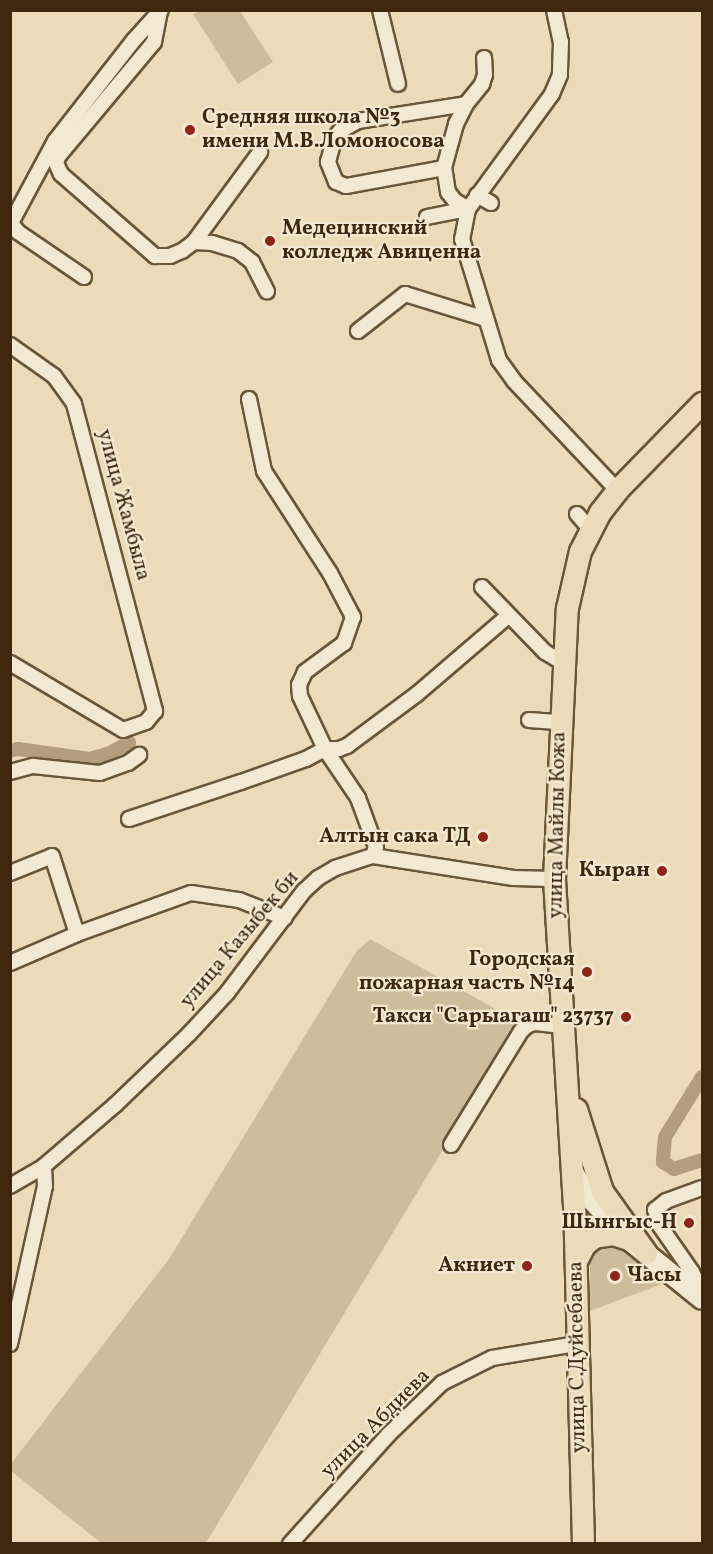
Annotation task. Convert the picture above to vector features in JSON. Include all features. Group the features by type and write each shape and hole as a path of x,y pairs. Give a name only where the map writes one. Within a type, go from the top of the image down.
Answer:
{"main road":[{"name":"улица Майлы Кожа","path":"572,1171 554,879 567,608 584,522 702,403"},
{"path":"567,1093 578,1112 602,1191 646,1253"},
{"name":"улица С.Дуйсебаева","path":"572,1171 583,1544"},
{"path":"576,1261 584,1245 594,1237 613,1234 628,1239"}],"street":[{"path":"381,10 398,84"},
{"path":"554,10 561,42 560,75 552,94 468,208 462,239 499,360 514,381 617,490"},
{"path":"84,277 18,232 11,223 55,141 134,40 160,11"},
{"path":"160,11 154,42 64,149 56,163 61,174 155,256 170,256 194,242 260,152"},
{"path":"468,208 455,201 448,192 444,168 456,124 466,104 482,84 484,58"},
{"path":"444,168 346,186 336,182 328,162 334,139 340,131 358,121 466,104"},
{"path":"477,195 491,203"},
{"path":"427,217 468,208"},
{"path":"194,242 212,243 238,251 252,262 267,291"},
{"path":"358,331 405,294 416,295 486,319"},
{"name":"улица Жамбыла","path":"10,345 54,376 74,404 155,703 155,711 146,722 123,730 10,663"},
{"path":"249,399 264,471 330,573 353,617 345,643 300,678 300,696 325,749 358,798 376,847 373,856"},
{"path":"482,587 545,652 563,663"},
{"path":"129,819 241,782 325,749 339,749 347,746 381,721 508,616"},
{"path":"529,720 560,722"},
{"path":"10,772 33,765 100,773 128,763 139,755"},
{"path":"10,873 52,856 77,934"},
{"name":"улица Казыбек би","path":"10,1186 44,1166 115,1105 189,1034 227,993 304,891 318,878 352,861 373,856 513,878 554,879"},
{"path":"10,963 77,934 191,893 239,900 285,918"},
{"path":"452,1145 521,1031 528,1025 536,1023 562,1026"},
{"path":"10,1344 45,1186 44,1166"},
{"path":"572,1171 589,1197 628,1239 700,1297"},
{"path":"700,1297 699,1286 692,1272 660,1226 655,1210 666,1201 702,1188"},
{"name":"улица Абдиева","path":"290,1544 388,1435 442,1383 492,1358 578,1344"}],"shaded area":[{"path":"199,11 240,11 273,62 238,84 193,14"},
{"path":"370,939 508,1016 515,1030 206,1543 101,1543 11,1471 10,1465 169,1259 356,952"},
{"path":"611,1238 667,1282 590,1311 590,1252"}],"waterway":[{"path":"10,751 18,749 89,759 108,754 129,743"},
{"path":"702,1077 665,1137 663,1162 674,1169 702,1160"}],"place":[{"name":"Средняя школа №3 имени М.В.Ломоносова","path":"190,130"},
{"name":"Медецинский колледж Авиценна","path":"270,241"},
{"name":"Алтын сака ТД","path":"483,837"},
{"name":"Кыран","path":"662,871"},
{"name":"Городская пожарная часть №14","path":"587,972"},
{"name":"Такси \"Сарыагаш\" 23737","path":"626,1017"},
{"name":"Шынгыс-Н","path":"689,1223"},
{"name":"Акниет","path":"527,1266"},
{"name":"Часы","path":"615,1276"}]}
